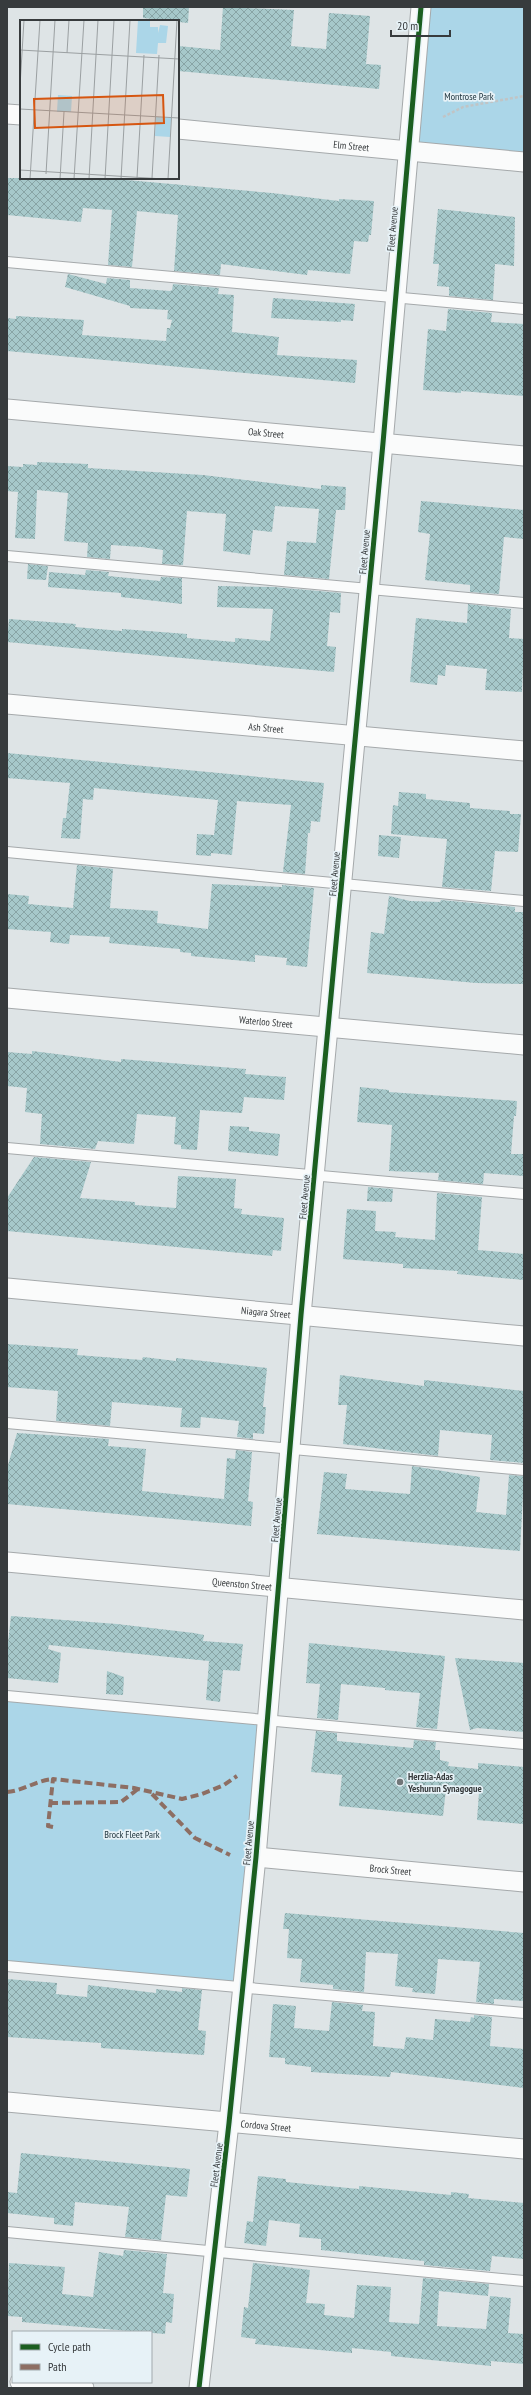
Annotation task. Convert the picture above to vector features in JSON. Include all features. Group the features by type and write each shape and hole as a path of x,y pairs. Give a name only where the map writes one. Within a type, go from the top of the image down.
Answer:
{"street":[{"name":"Fleet Avenue","path":"199,2388 229,2122 256,1857 302,1315 370,588 421,7"},
{"path":"7,114 20,115"},
{"name":"Elm Street","path":"179,129 524,162"},
{"name":"Oak Street","path":"7,409 524,456"},
{"name":"Ash Street","path":"7,704 524,751"},
{"name":"Waterloo Street","path":"7,998 524,1045"},
{"name":"Niagara Street","path":"7,1288 524,1336"},
{"name":"Queenston Street","path":"7,1562 524,1610"},
{"name":"Brock Street","path":"256,1857 524,1882"},
{"name":"Cordova Street","path":"7,2102 524,2149"},
{"path":"31,2383 84,2388"}],"lane":[{"path":"7,262 524,309"},
{"path":"7,556 524,603"},
{"path":"7,852 524,901"},
{"path":"7,1148 524,1194"},
{"path":"7,1422 524,1470"},
{"path":"7,1696 524,1744"},
{"path":"7,1966 524,2013"},
{"path":"7,2232 524,2280"}],"path":[{"path":"443,117 463,107 524,96"}],"green space":[{"name":"Montrose Park","path":"421,7 524,7 524,162 408,150"},
{"name":"Brock Fleet Park","path":"7,1696 268,1721 243,1987 7,1966"}],"building":[{"path":"143,7 189,7 188,23 179,22 179,20 143,18"},
{"path":"223,7 294,10 291,46 326,49 329,13 370,16 366,64 381,65 379,89 179,71 179,46 220,50"},
{"path":"7,178 115,179 272,193 339,201 339,199 374,201 371,235 369,235 368,242 354,241 350,274 308,270 307,275 221,264 220,275 174,271 178,215 137,211 132,267 108,265 112,210 83,208 81,222 7,215"},
{"path":"438,209 515,217 514,266 495,264 493,300 449,296 449,287 437,286 439,264 433,264"},
{"path":"68,274 106,284 107,278 130,280 130,288 170,291 172,290 173,284 219,288 218,294 234,295 232,332 279,337 277,355 357,360 355,383 7,351 7,318 16,319 16,316 84,320 82,335 166,341 167,328 170,328 172,320 167,319 168,310 130,308 130,306 65,287"},
{"path":"273,298 355,304 353,321 341,320 341,322 271,318"},
{"path":"448,309 492,313 491,322 524,324 524,396 461,391 461,393 423,390 428,329 446,331"},
{"path":"37,462 88,464 88,468 203,475 321,489 321,485 346,487 345,510 336,510 329,579 284,575 287,541 316,543 319,509 275,506 272,532 253,530 250,555 223,551 226,514 187,511 183,565 162,564 163,550 142,547 111,545 110,559 87,557 88,543 64,541 68,493 37,490 35,539 15,538 18,492 7,491 7,466 23,467 23,464 37,465"},
{"path":"421,501 524,510 524,539 504,537 499,594 470,592 470,585 425,580 430,534 418,532"},
{"path":"28,564 48,566 46,580 27,579"},
{"path":"86,570 109,572 108,576 160,581 161,577 182,578 182,604 121,597 121,593 48,587 49,572 85,575"},
{"path":"218,586 274,587 341,593 340,613 330,612 327,646 336,647 334,672 7,642 9,619 76,624 75,627 122,631 122,629 187,634 187,638 235,642 235,638 270,641 273,609 217,607"},
{"path":"468,604 511,609 509,638 524,639 522,692 485,690 487,669 446,665 445,676 438,675 437,685 410,682 416,618 467,623"},
{"path":"7,753 324,783 320,822 311,821 310,833 308,833 305,874 283,872 291,805 237,801 232,855 211,853 211,856 196,855 197,834 214,835 218,800 94,788 93,800 83,799 80,839 61,838 63,818 66,818 70,783 7,778"},
{"path":"399,792 426,794 426,799 470,803 470,808 510,811 510,814 521,814 518,852 495,851 491,891 442,887 447,839 391,834 393,805 398,806"},
{"path":"379,835 401,837 399,858 378,856"},
{"path":"77,865 113,869 110,908 158,911 157,923 208,929 212,884 282,887 282,885 314,888 307,967 286,965 287,958 255,955 255,962 191,956 191,953 180,952 180,949 109,943 110,937 70,935 69,944 50,942 51,932 7,929 7,894 29,896 28,904 73,908"},
{"path":"389,896 410,901 440,902 441,900 515,907 515,912 524,912 524,984 476,983 367,973 371,932 384,934"},
{"path":"32,1051 121,1062 121,1059 246,1069 245,1074 286,1077 284,1100 244,1097 242,1113 200,1110 197,1150 181,1149 181,1145 174,1144 176,1117 137,1114 134,1144 98,1141 95,1149 40,1144 42,1114 25,1112 27,1088 7,1086 7,1052 32,1054"},
{"path":"360,1087 389,1090 389,1092 517,1101 516,1116 514,1116 511,1154 524,1154 524,1176 484,1173 483,1184 438,1180 439,1173 389,1171 392,1125 357,1122"},
{"path":"230,1126 249,1127 249,1131 280,1134 278,1156 228,1151"},
{"path":"34,1157 91,1162 80,1198 135,1202 135,1205 176,1208 178,1176 236,1179 234,1208 242,1209 241,1214 284,1218 281,1251 273,1250 272,1256 7,1231 7,1198"},
{"path":"368,1187 393,1189 392,1202 367,1201"},
{"path":"437,1193 482,1197 478,1250 524,1254 524,1280 457,1274 458,1271 403,1268 403,1264 343,1259 347,1209 376,1211 375,1231 396,1232 395,1237 435,1240"},
{"path":"7,1344 78,1349 77,1355 142,1360 143,1357 176,1361 176,1358 267,1368 263,1407 266,1407 264,1434 253,1433 253,1439 237,1437 239,1421 201,1417 200,1428 180,1427 182,1408 112,1402 110,1426 56,1421 58,1391 7,1387"},
{"path":"340,1375 424,1386 424,1380 524,1391 524,1463 490,1460 492,1435 440,1430 438,1456 343,1444 347,1405 338,1405"},
{"path":"17,1433 109,1439 108,1446 146,1449 142,1491 224,1499 227,1458 235,1459 236,1450 252,1452 248,1501 253,1502 251,1526 7,1504 7,1469"},
{"path":"412,1466 480,1477 476,1512 506,1515 509,1475 524,1476 520,1551 317,1534 324,1472 347,1474 345,1489 410,1494"},
{"path":"11,1616 117,1624 194,1633 204,1635 203,1641 243,1644 240,1671 223,1670 220,1702 206,1700 209,1661 49,1645 48,1649 61,1653 58,1683 7,1678 7,1652"},
{"path":"309,1643 445,1656 437,1729 416,1727 420,1693 385,1690 385,1688 341,1684 338,1720 317,1718 320,1684 306,1683"},
{"path":"455,1658 524,1663 524,1732 477,1728 470,1730"},
{"path":"107,1671 124,1677 123,1695 106,1694"},
{"name":"Herzlia-Adas Yeshurun Synagogue","path":"316,1731 337,1733 337,1741 413,1748 414,1740 436,1742 435,1750 440,1750 440,1760 449,1762 448,1766 478,1769 478,1763 524,1767 524,1824 477,1820 479,1792 446,1789 443,1816 339,1806 342,1775 311,1772"},
{"path":"285,1913 524,1933 524,2001 494,1999 494,2004 476,2002 480,1962 438,1959 435,1994 412,1992 413,1988 395,1986 398,1954 366,1952 364,1992 333,1989 333,1985 300,1982 302,1959 287,1958 289,1929 283,1929"},
{"path":"7,1979 57,1983 56,1994 87,1997 88,1985 156,1993 156,1989 182,1992 182,1988 202,1990 198,2030 206,2031 204,2055 101,2048 101,2043 7,2037"},
{"path":"332,2002 363,2005 362,2011 375,2012 373,2046 404,2049 406,2037 433,2040 435,2019 470,2022 471,2017 474,2018 474,2015 492,2017 490,2046 524,2049 524,2088 391,2072 390,2077 311,2072 311,2067 285,2064 285,2058 269,2057 273,2004 296,2006 294,2028 329,2031"},
{"path":"21,2153 190,2169 187,2197 166,2195 161,2240 125,2237 129,2207 75,2202 73,2226 54,2224 54,2218 7,2213 7,2192 17,2193"},
{"path":"258,2176 286,2179 286,2182 359,2189 359,2186 451,2195 451,2192 469,2194 468,2198 524,2203 524,2259 492,2256 490,2271 424,2265 424,2261 321,2250 321,2239 299,2237 300,2224 269,2220 266,2246 244,2243 247,2221 253,2222"},
{"path":"124,2250 167,2254 163,2293 174,2294 172,2323 166,2322 165,2334 152,2333 152,2331 129,2331 22,2322 22,2317 7,2316 9,2263 65,2267 62,2294 93,2297 99,2252 123,2256"},
{"path":"253,2263 310,2270 306,2303 325,2304 324,2315 354,2318 357,2285 391,2287 389,2322 419,2324 423,2278 489,2284 488,2296 439,2291 437,2326 486,2329 490,2296 511,2298 508,2333 524,2334 524,2364 491,2361 491,2366 391,2356 391,2352 352,2348 352,2353 255,2344 256,2339 241,2337 244,2307 248,2308"}],"marked path":[{"path":"53,1827 48,1826 53,1779 134,1788 182,1799 202,1794 224,1785 237,1776"},
{"path":"7,1792 19,1790 41,1781 53,1779"},
{"path":"50,1803 121,1802 138,1789"},
{"path":"152,1794 195,1838 230,1855"}],"cycle path":[{"path":"199,2388 229,2123 256,1857 301,1315 383,443 421,7"}],"place":[{"name":"Herzlia-Adas Yeshurun Synagogue","path":"400,1782"}]}
